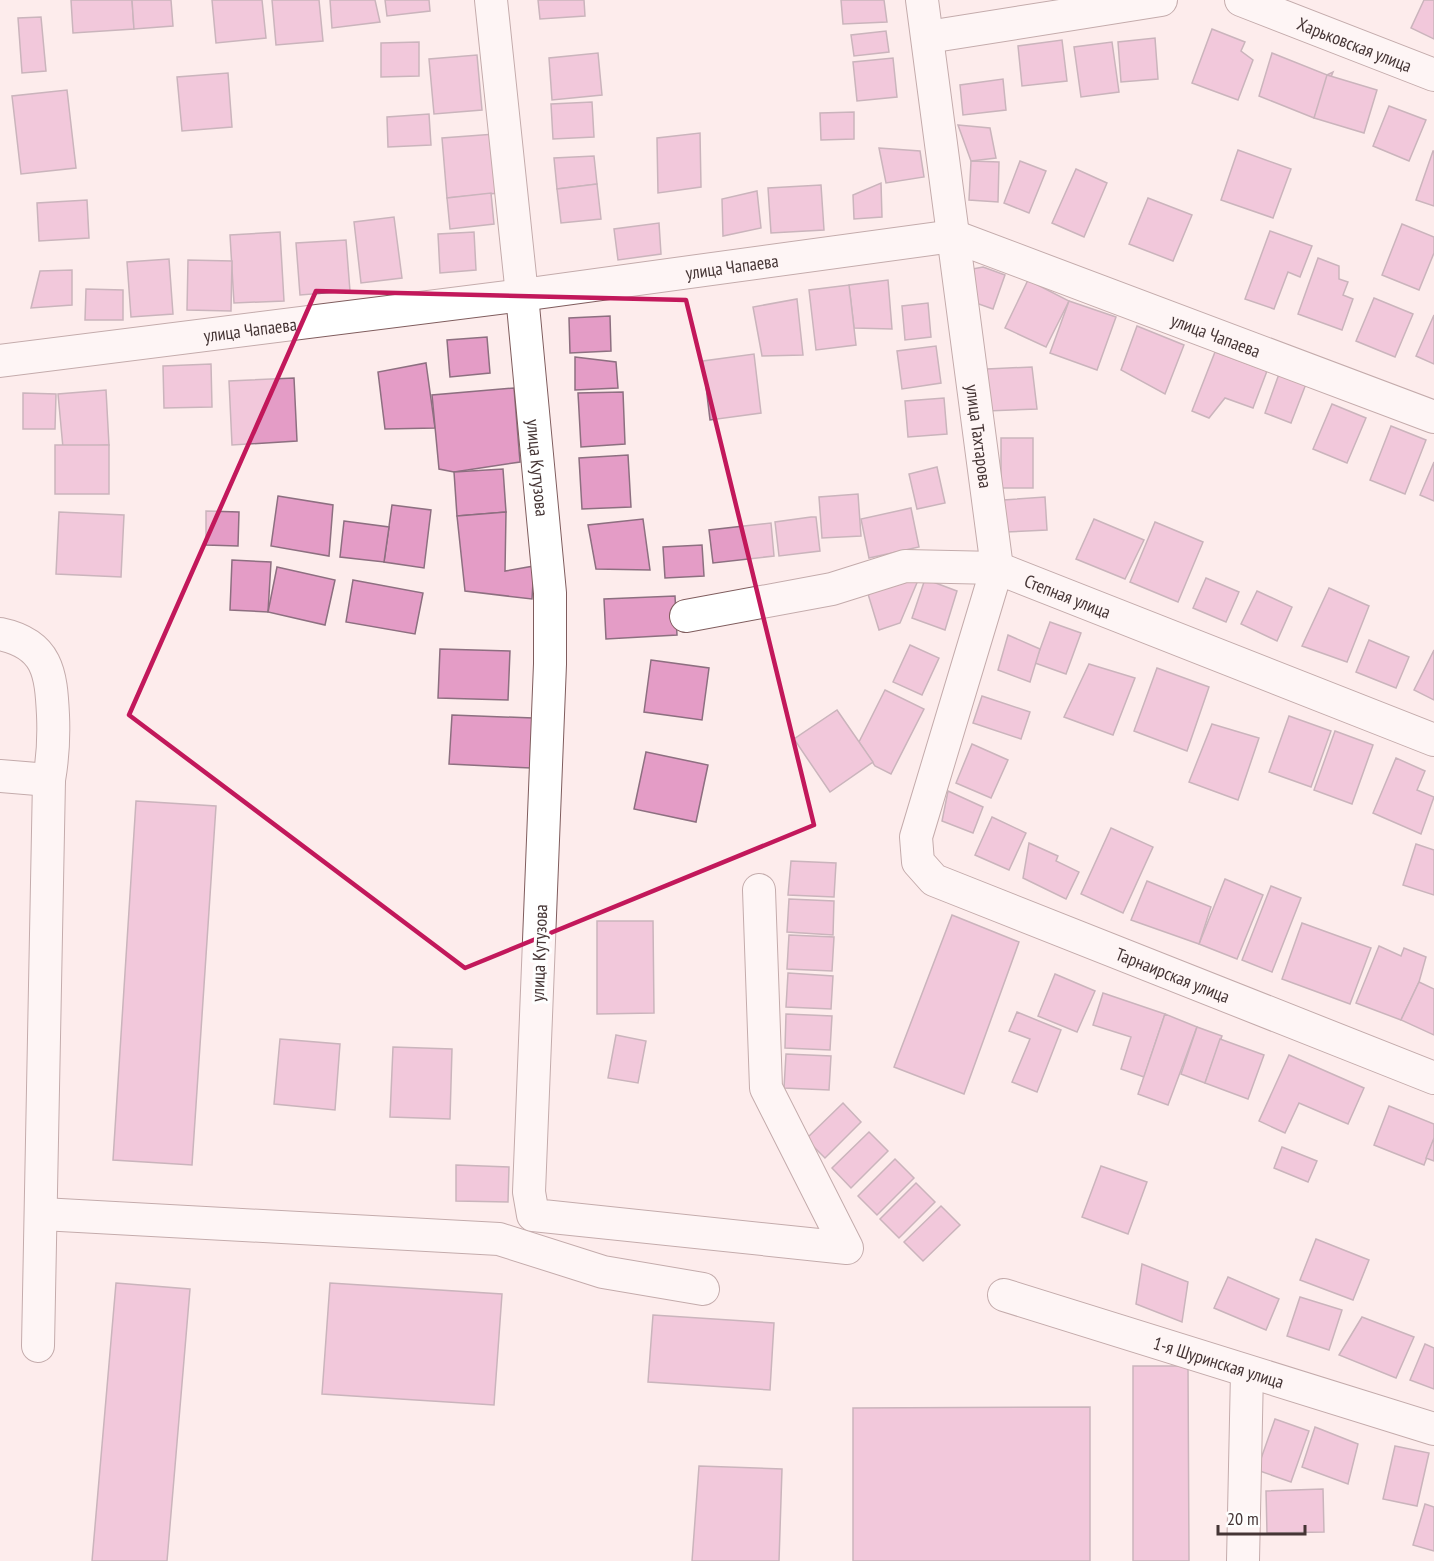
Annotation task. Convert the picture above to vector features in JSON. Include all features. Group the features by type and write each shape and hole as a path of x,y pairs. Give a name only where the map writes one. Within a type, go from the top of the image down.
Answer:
{"street":[{"name":"улица Кутузова","path":"491,0 550,593 550,664 529,1192 533,1215 847,1248 766,1088 759,890"},
{"name":"улица Тахтарова","path":"918,862 916,837 997,568 922,0"},
{"path":"928,37 1161,0"},
{"name":"Харьковская улица","path":"1241,0 1434,75"},
{"name":"улица Чапаева","path":"0,361 522,295 953,236 1434,417"},
{"name":"Степная улица","path":"686,616 832,589 905,566 997,568 1434,740"},
{"path":"0,634 16,637 40,655 51,678 54,752 49,780 38,1346"},
{"path":"0,776 49,780"},
{"name":"Тарнаирская улица","path":"918,862 934,880 1434,1078"},
{"path":"42,1214 499,1239 603,1272 703,1289"},
{"name":"1-я Шуринская улица","path":"1004,1294 1434,1429"},
{"path":"1243,1561 1247,1372"}],"highlighted area":[{"path":"316,291 686,300 814,825 465,968 129,715"}],"building":[{"path":"71,0 132,0 134,29 73,33"},
{"path":"132,0 171,0 173,26 134,29"},
{"path":"212,0 262,0 266,38 216,43"},
{"path":"272,0 319,0 323,41 276,45"},
{"path":"330,0 375,0 380,22 332,28"},
{"path":"385,0 429,0 430,11 387,16"},
{"path":"538,0 584,0 585,16 540,19"},
{"path":"841,0 884,0 887,22 843,24"},
{"path":"1424,0 1434,0 1434,39 1411,28"},
{"path":"41,17 46,71 22,73 18,18"},
{"path":"1212,29 1245,42 1241,51 1253,60 1238,100 1192,83"},
{"path":"886,31 889,52 854,56 851,35"},
{"path":"1155,38 1158,79 1121,82 1118,42"},
{"path":"1062,40 1067,81 1022,86 1018,46"},
{"path":"419,42 419,76 381,77 381,43"},
{"path":"1112,42 1119,92 1081,97 1074,47"},
{"path":"598,53 602,95 552,100 549,58"},
{"path":"1272,53 1327,75 1333,72 1314,118 1259,96"},
{"path":"477,55 482,110 434,114 429,59"},
{"path":"893,58 897,97 857,101 853,62"},
{"path":"228,73 232,127 182,131 177,77"},
{"path":"1327,75 1377,90 1364,133 1314,118"},
{"path":"1003,79 1006,110 963,115 960,85"},
{"path":"67,90 76,168 21,174 12,96"},
{"path":"592,102 594,137 553,139 551,104"},
{"path":"1389,106 1426,120 1409,161 1373,146"},
{"path":"854,112 854,139 821,140 820,113"},
{"path":"429,114 431,145 388,147 387,117"},
{"path":"958,125 990,128 996,158 971,161"},
{"path":"700,133 701,187 658,193 657,138"},
{"path":"495,134 499,193 447,198 442,138"},
{"path":"879,148 920,151 924,177 886,183"},
{"path":"1238,150 1291,169 1273,218 1221,200"},
{"path":"1434,151 1434,206 1416,200"},
{"path":"594,156 597,184 557,189 554,158"},
{"path":"971,161 999,162 998,202 969,200"},
{"path":"1020,161 1046,171 1029,213 1004,203"},
{"path":"1076,169 1107,183 1084,237 1052,223"},
{"path":"881,183 882,217 854,219 853,195"},
{"path":"597,184 601,219 561,223 557,189"},
{"path":"821,185 824,230 771,233 768,188"},
{"path":"757,191 761,228 723,236 722,199"},
{"path":"491,193 494,224 450,229 447,198"},
{"path":"1148,198 1192,215 1173,261 1129,244"},
{"path":"87,200 89,238 39,241 37,203"},
{"path":"394,217 402,278 361,283 354,222"},
{"path":"659,223 661,254 618,260 614,229"},
{"path":"1402,224 1434,237 1434,253 1419,290 1382,275"},
{"path":"1270,231 1312,246 1300,277 1288,272 1274,309 1245,299"},
{"path":"280,232 284,301 234,303 230,235"},
{"path":"474,232 476,270 440,273 438,234"},
{"path":"346,240 350,291 300,295 296,243"},
{"path":"1318,258 1339,266 1339,279 1348,282 1343,295 1353,299 1342,330 1298,314"},
{"path":"169,259 173,314 131,317 127,262"},
{"path":"188,260 232,261 231,311 187,310"},
{"path":"983,267 1005,275 993,309 973,302 967,270"},
{"path":"72,270 72,305 31,308 40,271"},
{"path":"888,280 892,329 854,328 849,285"},
{"path":"1028,280 1069,301 1046,347 1005,328"},
{"path":"849,285 856,345 816,350 809,290"},
{"path":"86,289 123,290 123,320 85,320"},
{"path":"1374,298 1413,314 1395,357 1356,341"},
{"path":"797,299 803,355 762,356 753,307"},
{"path":"1069,301 1116,317 1097,370 1050,353"},
{"path":"928,303 931,337 905,340 902,306"},
{"path":"1434,315 1434,364 1416,356"},
{"path":"610,316 611,351 570,353 569,318"},
{"path":"1137,326 1184,345 1165,394 1121,370"},
{"path":"487,337 490,373 450,377 447,340"},
{"path":"936,346 941,383 902,389 897,351"},
{"path":"1215,352 1267,371 1253,408 1225,398 1209,418 1192,411"},
{"path":"754,354 761,413 710,420 703,361"},
{"path":"575,357 616,362 618,388 575,390"},
{"path":"426,363 435,428 385,429 378,372"},
{"path":"211,364 212,407 164,408 163,366"},
{"path":"1032,367 1037,409 987,411 987,369"},
{"path":"1279,374 1306,384 1291,423 1265,413"},
{"path":"294,378 297,441 232,445 229,381"},
{"path":"514,388 520,462 454,472 439,469 432,395"},
{"path":"106,390 109,445 63,448 58,394"},
{"path":"623,392 625,444 581,447 578,393"},
{"path":"23,393 56,394 55,429 23,429"},
{"path":"944,398 947,434 908,437 905,401"},
{"path":"1332,404 1366,418 1347,463 1313,449"},
{"path":"1391,426 1426,440 1405,494 1370,480"},
{"path":"1001,438 1033,438 1033,488 1001,488"},
{"path":"55,445 109,445 109,494 55,494"},
{"path":"628,455 631,507 582,509 579,458"},
{"path":"1434,462 1434,501 1420,495"},
{"path":"937,467 945,503 917,509 909,474"},
{"path":"503,469 506,512 457,516 454,472"},
{"path":"858,494 861,536 822,538 819,497"},
{"path":"278,496 333,505 329,556 271,546"},
{"path":"1045,497 1047,530 1006,532 1004,500"},
{"path":"392,505 431,510 424,568 384,562"},
{"path":"911,508 919,547 869,558 861,519"},
{"path":"206,511 239,512 238,546 206,545"},
{"path":"59,512 124,515 121,577 56,574"},
{"path":"506,512 505,571 534,566 532,599 465,591 457,516"},
{"path":"816,517 820,551 779,556 775,522"},
{"path":"643,519 650,570 596,569 588,525"},
{"path":"1094,519 1144,540 1125,579 1076,559"},
{"path":"344,521 389,527 384,562 340,557"},
{"path":"1155,522 1203,542 1178,602 1130,582"},
{"path":"771,523 774,556 713,563 709,530"},
{"path":"702,545 704,576 665,578 663,547"},
{"path":"232,560 271,562 268,612 230,610"},
{"path":"277,567 335,580 325,625 268,612"},
{"path":"919,578 900,623 879,630 868,594"},
{"path":"1206,578 1239,592 1226,622 1193,608"},
{"path":"925,579 957,591 945,630 912,618"},
{"path":"353,580 423,593 415,634 346,622"},
{"path":"1329,588 1369,606 1347,662 1302,646"},
{"path":"1257,591 1292,607 1277,641 1241,624"},
{"path":"675,596 677,635 606,639 604,599"},
{"path":"1050,622 1081,633 1066,674 1035,663"},
{"path":"1008,635 1040,649 1030,682 998,670"},
{"path":"1369,640 1409,657 1396,688 1356,672"},
{"path":"910,645 939,658 922,695 893,682"},
{"path":"440,649 510,651 508,700 438,698"},
{"path":"1434,650 1434,700 1414,690"},
{"path":"651,660 709,668 702,720 644,712"},
{"path":"1089,664 1135,678 1113,735 1064,717"},
{"path":"1157,668 1209,687 1187,751 1134,731"},
{"path":"885,690 924,709 891,774 875,766 859,742"},
{"path":"982,696 1030,712 1021,739 973,723"},
{"path":"837,710 873,762 830,792 794,739"},
{"path":"452,715 533,718 531,768 449,764"},
{"path":"1289,716 1331,731 1311,787 1269,772"},
{"path":"1212,724 1259,738 1238,800 1189,782"},
{"path":"1335,731 1373,745 1352,804 1314,790"},
{"path":"972,744 1008,760 991,798 956,783"},
{"path":"646,752 708,765 696,822 634,809"},
{"path":"1396,758 1425,771 1417,790 1434,797 1421,834 1373,813"},
{"path":"948,791 983,807 973,833 942,821"},
{"path":"136,801 216,806 192,1165 113,1160"},
{"path":"992,817 1026,833 1009,870 975,855"},
{"path":"1111,828 1153,847 1123,913 1081,894"},
{"path":"1029,843 1058,856 1056,861 1079,872 1066,899 1023,878"},
{"path":"1416,844 1434,850 1434,895 1403,885"},
{"path":"791,861 836,863 834,897 788,895"},
{"path":"1225,879 1263,895 1237,959 1199,944"},
{"path":"1147,881 1211,907 1199,944 1131,920"},
{"path":"1271,886 1301,898 1272,972 1242,960"},
{"path":"789,899 834,901 833,935 787,932"},
{"path":"952,915 1019,942 964,1094 894,1067"},
{"path":"597,921 653,921 654,1013 597,1014"},
{"path":"1302,923 1371,948 1350,1004 1282,979"},
{"path":"789,935 834,937 832,971 787,969"},
{"path":"1379,946 1401,956 1404,948 1426,957 1419,982 1401,1020 1356,1003"},
{"path":"788,973 833,976 831,1009 786,1007"},
{"path":"1055,974 1095,991 1077,1032 1038,1016"},
{"path":"1419,982 1434,989 1434,1035 1401,1020"},
{"path":"1103,993 1165,1014 1144,1077 1121,1069 1131,1037 1093,1025"},
{"path":"1017,1012 1061,1030 1037,1092 1012,1082 1030,1039 1009,1031"},
{"path":"786,1014 832,1016 830,1050 785,1048"},
{"path":"1165,1014 1197,1027 1168,1105 1138,1094"},
{"path":"1197,1027 1222,1036 1205,1083 1181,1074"},
{"path":"616,1035 646,1041 638,1083 608,1078"},
{"path":"280,1039 340,1044 335,1110 274,1104"},
{"path":"1220,1039 1264,1055 1248,1099 1205,1083"},
{"path":"393,1047 452,1049 450,1119 390,1117"},
{"path":"786,1054 831,1056 829,1090 784,1088"},
{"path":"1289,1055 1364,1088 1348,1124 1299,1103 1285,1133 1259,1121"},
{"path":"843,1103 861,1122 825,1158 806,1139"},
{"path":"1389,1106 1434,1124 1434,1139 1424,1165 1374,1145"},
{"path":"869,1132 888,1151 851,1188 832,1168"},
{"path":"1434,1138 1434,1161 1426,1158"},
{"path":"1282,1147 1317,1161 1308,1182 1274,1168"},
{"path":"895,1159 914,1178 877,1215 858,1196"},
{"path":"456,1165 509,1167 508,1202 456,1201"},
{"path":"1101,1166 1147,1182 1128,1234 1082,1217"},
{"path":"916,1183 935,1202 899,1238 880,1219"},
{"path":"941,1206 960,1225 923,1261 904,1242"},
{"path":"1316,1239 1369,1260 1353,1300 1300,1280"},
{"path":"1142,1264 1188,1282 1182,1322 1136,1304"},
{"path":"1228,1277 1279,1299 1266,1330 1214,1308"},
{"path":"116,1283 190,1289 167,1561 92,1561"},
{"path":"330,1283 502,1294 494,1405 322,1394"},
{"path":"1300,1297 1342,1310 1329,1350 1287,1336"},
{"path":"653,1315 774,1323 770,1390 648,1382"},
{"path":"1362,1317 1414,1337 1396,1378 1339,1355"},
{"path":"1425,1344 1434,1348 1434,1389 1410,1380"},
{"path":"1133,1366 1188,1366 1189,1561 1133,1561"},
{"path":"1090,1407 1090,1561 853,1561 853,1408"},
{"path":"1275,1419 1309,1431 1291,1482 1257,1470"},
{"path":"1315,1427 1358,1444 1348,1484 1302,1467"},
{"path":"1395,1446 1429,1453 1417,1506 1383,1499"},
{"path":"699,1466 782,1469 779,1561 692,1561"},
{"path":"1323,1489 1324,1532 1267,1533 1266,1491"},
{"path":"1425,1504 1434,1507 1434,1551 1413,1545"}]}
